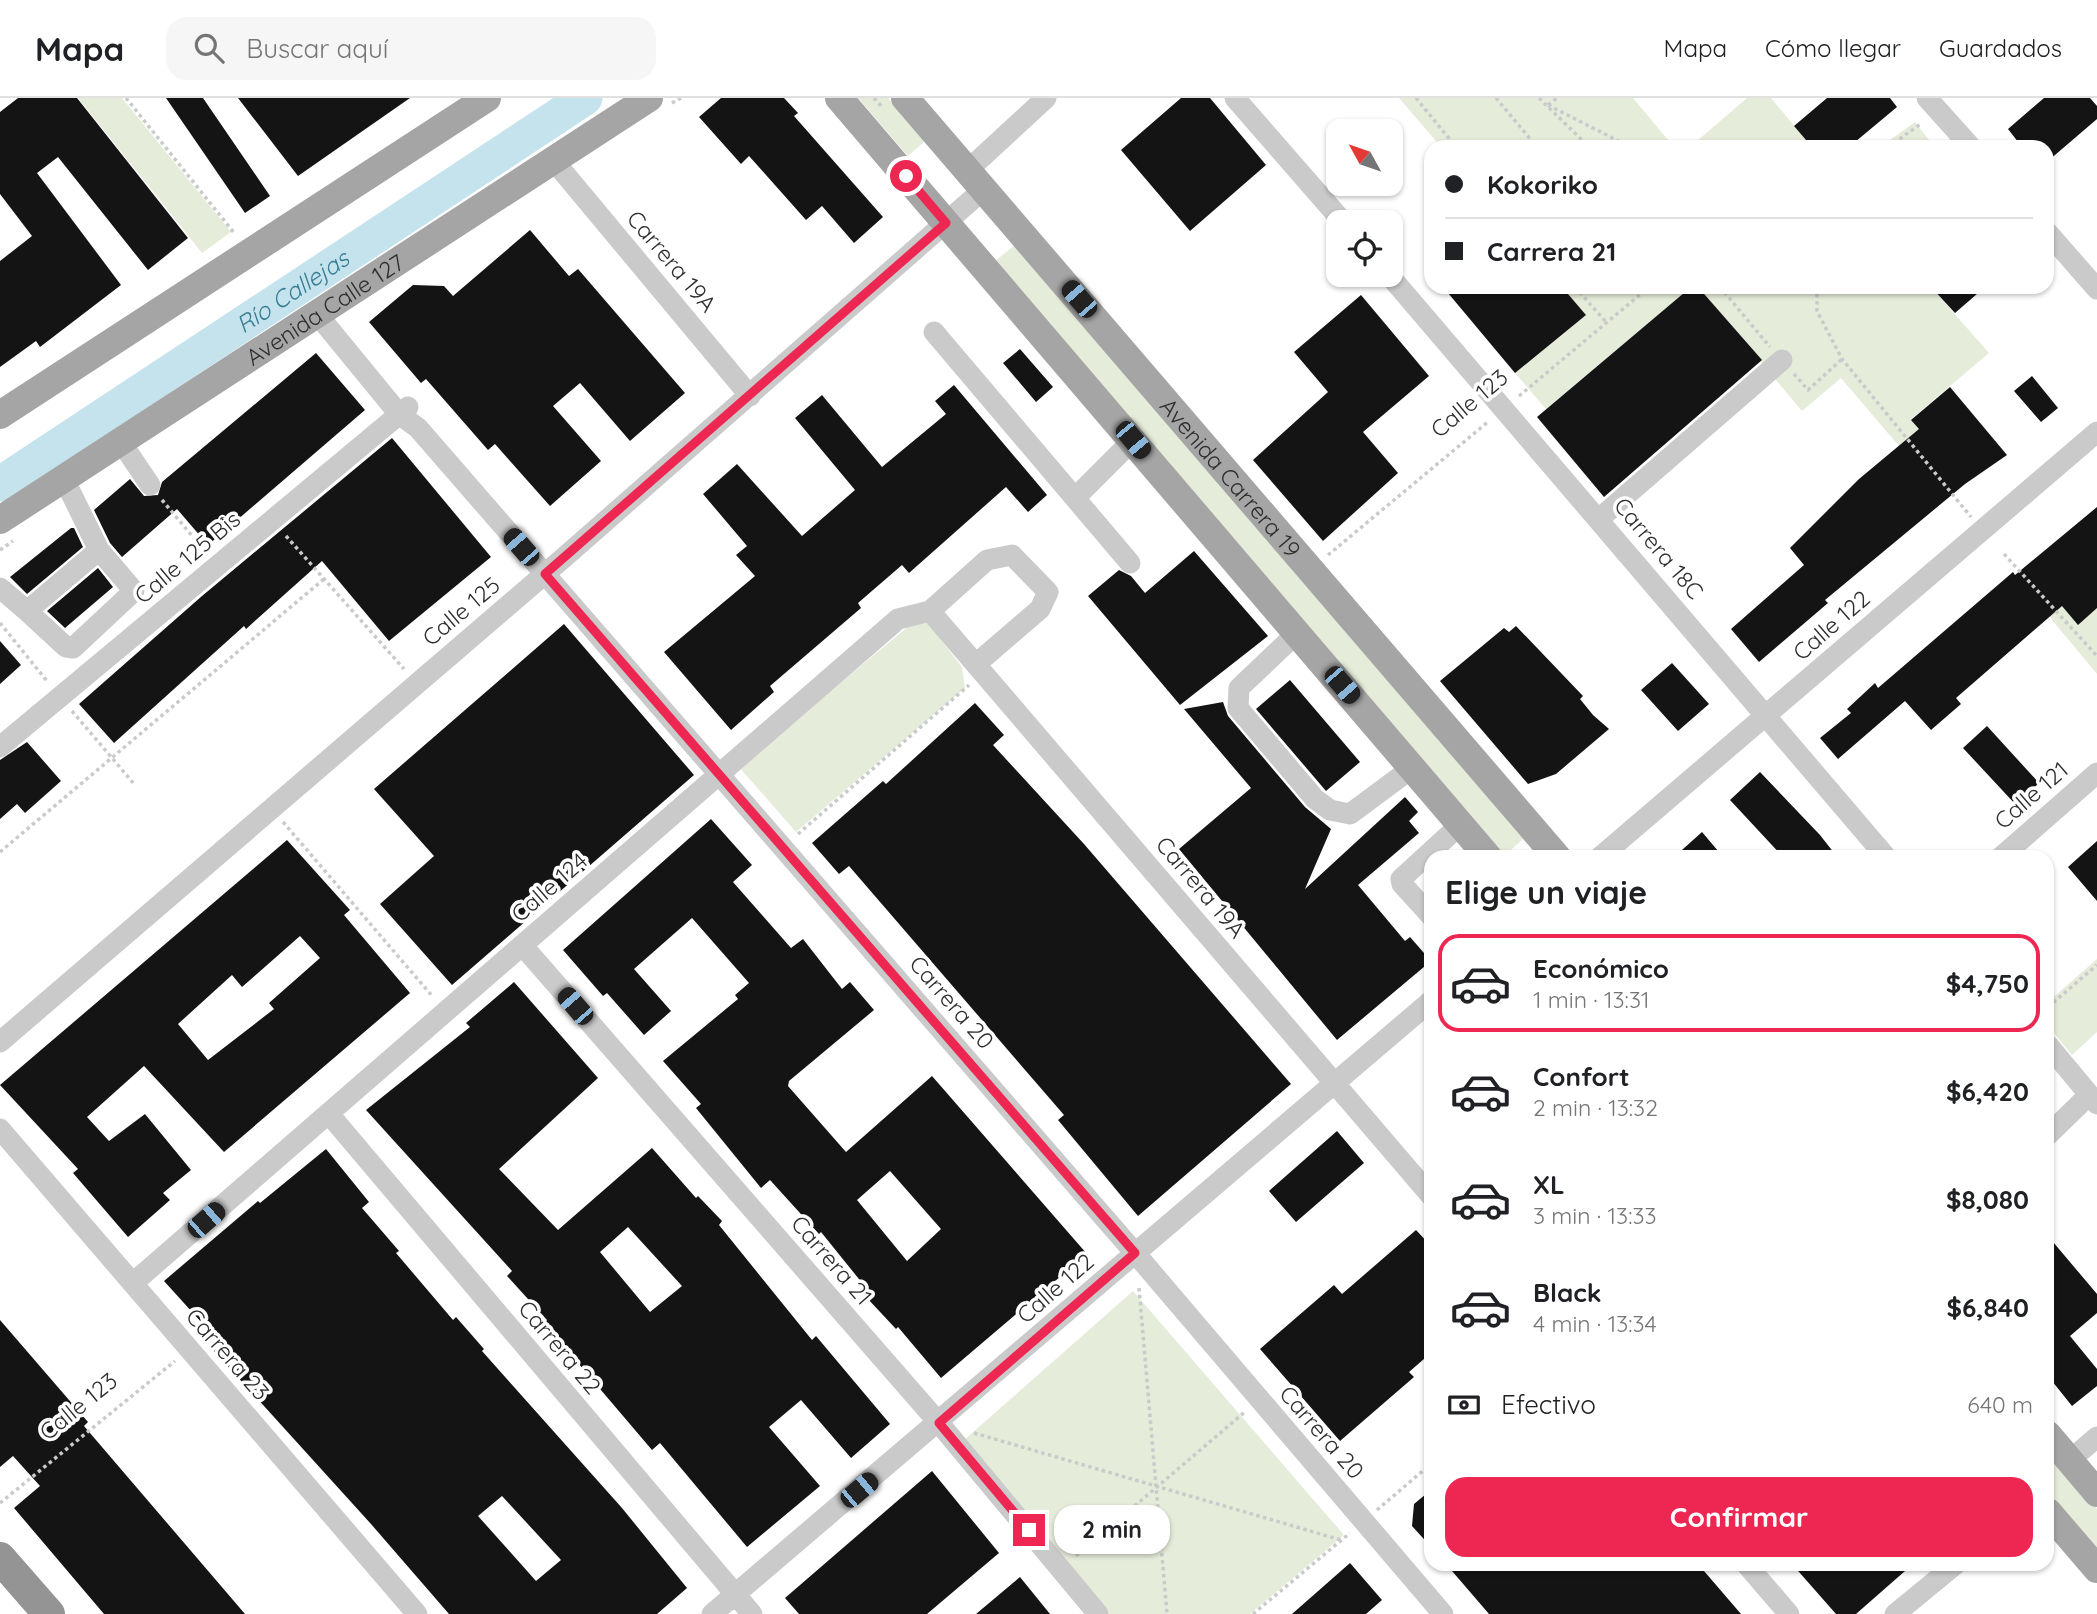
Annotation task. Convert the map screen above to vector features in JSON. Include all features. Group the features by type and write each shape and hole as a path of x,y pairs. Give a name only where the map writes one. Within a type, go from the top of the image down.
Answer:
{"highway":[{"path":"0,1558 49,1614"}],"main road":[{"path":"0,415 487,98"},
{"name":"Avenida Calle 127","path":"0,520 649,98"},
{"path":"839,98 1482,850"},
{"name":"Avenida Carrera 19","path":"905,98 1551,850"},
{"path":"2054,1442 2097,1493"},
{"path":"2054,1519 2097,1569"}],"street":[{"name":"Calle 125","path":"0,1042 545,574 946,223 976,180 1046,98"},
{"path":"1235,98 1333,210"},
{"path":"1927,98 1965,140"},
{"name":"Carrera 19A","path":"554,160 750,396"},
{"path":"2054,240 2097,289"},
{"name":"Carrera 18C","path":"1399,287 1600,518 1880,850"},
{"name":"Carrera 20","path":"322,311 418,428 1135,1253 1443,1614"},
{"path":"934,332 1130,563"},
{"path":"1600,518 1782,360"},
{"name":"Calle 125 Bis","path":"0,747 404,411"},
{"name":"Calle 122","path":"1608,850 2097,432"},
{"path":"1075,498 1133,440"},
{"path":"121,442 150,485"},
{"path":"0,588 66,646 73,648 134,591 99,550 64,479"},
{"path":"27,611 99,550"},
{"name":"Calle 124","path":"133,1283 898,619 930,611 987,560 1012,555 1048,592 1040,609 980,668"},
{"name":"Carrera 19A","path":"930,611 1424,1188"},
{"path":"1297,633 1239,688 1238,708 1315,799 1330,810 1350,814 1412,768"},
{"name":"Calle 121","path":"2009,850 2097,773"},
{"path":"1433,850 1461,824"},
{"path":"1424,858 1401,879 1402,884 1424,908"},
{"name":"Carrera 21","path":"522,946 939,1423 1098,1614"},
{"name":"Calle 122","path":"712,1614 939,1423 1334,1083 1424,1010"},
{"path":"2054,1060 2093,1100 2054,1130"},
{"name":"Carrera 22","path":"329,1114 752,1614"},
{"name":"Carrera 23","path":"0,1129 417,1614"},
{"path":"2069,1461 2097,1437"},
{"path":"1752,1571 1789,1614"},
{"path":"1895,1614 1947,1571"}],"path":[{"path":"126,98 249,252"},
{"path":"1416,98 1451,140"},
{"path":"1496,98 1531,140"},
{"path":"1539,98 1582,140"},
{"path":"1548,106 1557,98"},
{"path":"1548,106 1616,140"},
{"path":"1581,294 1606,323"},
{"name":"Calle 123","path":"1323,560 1641,294"},
{"path":"1726,294 1808,390 1842,359"},
{"path":"1816,294 1817,310 1842,359 1971,517"},
{"path":"150,485 217,565"},
{"path":"272,520 405,671"},
{"path":"2004,554 2097,656"},
{"path":"0,852 324,579"},
{"path":"0,623 135,785"},
{"path":"783,847 980,668"},
{"path":"282,820 446,1012"},
{"path":"2054,1002 2097,965"},
{"path":"1138,1280 1167,1614"},
{"name":"Calle 123","path":"0,1503 190,1350"},
{"path":"1061,1568 1260,1399"},
{"path":"966,1431 1341,1540"},
{"path":"1253,1614 1424,1470"}],"green space":[{"path":"78,98 122,98 231,232 202,253"},
{"path":"858,98 888,98 925,141 908,156"},
{"path":"1399,98 1633,98 1668,140 1435,140"},
{"path":"1747,98 1771,98 1806,140 1698,140"},
{"path":"1915,122 1929,140 1890,140"},
{"path":"1015,245 1523,839 1511,850 1497,850 995,261"},
{"path":"1568,294 1683,294 1546,409 1515,373 1586,315"},
{"path":"1704,294 1937,294 1989,353 1911,419 1939,453 1927,479 1841,378 1802,411"},
{"path":"2050,592 2078,624 2097,608 2097,674 2038,603"},
{"path":"922,615 962,667 965,688 796,832 739,767"},
{"path":"2097,959 2097,1032 2072,1055 2054,1033 2054,997"},
{"path":"1133,1291 1344,1535 1250,1614 1105,1614 964,1440"},
{"path":"2054,1458 2097,1509 2097,1550 2054,1500"}],"building":[{"path":"18,98 77,98 188,238 148,270 58,157 37,173 121,285 40,347 36,341 0,367 0,261 32,236 0,194 0,112"},
{"path":"166,98 203,98 270,196 245,213"},
{"path":"238,98 410,98 298,176"},
{"path":"721,98 784,98 798,113 794,116 883,217 854,243 822,206 806,220 749,156 741,164 699,117"},
{"path":"1181,98 1210,98 1266,165 1190,231 1121,150"},
{"path":"1827,98 1890,98 1897,107 1857,140 1806,140 1794,126"},
{"path":"2044,98 2090,98 2097,106 2097,119 2054,156 2054,140 2017,140 2008,129"},
{"path":"530,230 569,276 578,269 685,393 630,441 580,383 553,406 601,461 550,506 495,444 488,450 426,379 421,383 369,322 413,285 444,286 453,296"},
{"path":"1449,294 1568,294 1586,315 1515,373"},
{"path":"1683,294 1704,294 1762,360 1604,497 1537,417"},
{"path":"1937,294 1977,294 1955,313"},
{"path":"1361,295 1429,376 1363,432 1398,473 1323,541 1253,460 1328,392 1294,352"},
{"path":"1020,349 1053,387 1036,402 1003,363"},
{"path":"316,353 365,410 208,545 177,509 122,557 110,543 94,510 130,479 144,496 158,495 162,482"},
{"path":"2032,376 2058,408 2041,422 2014,391"},
{"path":"954,385 1047,495 1028,512 1006,487 909,573 902,565 858,603 861,608 770,686 774,692 731,730 664,652 755,576 736,555 747,546 703,494 737,464 802,536 855,490 795,418 822,395 882,467 946,414 935,401"},
{"path":"1950,387 2007,455 1965,484 1825,600 1828,603 1759,662 1731,629 1804,565 1790,548 1859,479 1919,429 1911,420"},
{"path":"392,438 491,557 389,641 322,561 246,629 244,626 114,743 79,704 202,596"},
{"path":"2097,507 2097,608 2078,625 2062,606 1956,698 1961,704 1931,730 1905,701 1838,759 1820,738 1851,713 1847,709 1875,683 1878,688 2013,572 2015,575"},
{"path":"74,528 83,547 27,594 10,577"},
{"path":"1194,551 1268,636 1180,705 1088,596 1119,570 1131,576 1145,593"},
{"path":"98,568 113,587 65,628 47,611"},
{"path":"564,624 694,775 452,985 380,904 434,856 374,789"},
{"path":"1516,626 1583,696 1580,699 1609,729 1556,774 1528,784 1440,681 1504,628 1509,632"},
{"path":"0,641 21,665 0,684"},
{"path":"1672,663 1709,704 1678,731 1641,690"},
{"path":"1290,680 1360,762 1326,791 1256,709"},
{"path":"1223,702 1228,716 1305,807 1331,829 1305,889 1405,797 1418,812 1409,821 1419,833 1358,885 1405,941 1410,937 1424,953 1424,967 1337,1040 1179,849 1251,788 1184,709"},
{"path":"975,703 1004,735 993,745 1084,844 1291,1084 1138,1216 1058,1120 1064,1115 849,866 839,874 812,843 883,781 886,784"},
{"path":"1987,726 2039,783 2016,805 1963,748"},
{"path":"27,742 61,781 25,813 17,804 0,819 0,760"},
{"path":"1760,772 1832,850 1777,850 1730,800"},
{"path":"711,819 752,865 733,882 791,948 803,939 842,989 850,982 874,1010 789,1081 788,1086 846,1152 932,1076 1087,1254 941,1378 898,1327 896,1329 867,1298 871,1294 821,1232 819,1234 770,1180 761,1188 696,1108 701,1104 663,1061 738,999 735,995 749,983 692,918 634,969 671,1011 644,1035 607,993 603,996 563,950","holes":["890,1171 941,1229 907,1261 857,1200"]},
{"path":"1702,832 1717,850 1682,850"},
{"path":"287,840 350,910 344,915 410,993 224,1152 144,1066 87,1117 109,1141 145,1114 191,1170 163,1193 170,1200 128,1237 73,1173 78,1169 0,1085","holes":["300,936 320,958 269,1003 274,1009 208,1060 178,1024 232,975 242,987"]},
{"path":"2097,841 2097,901 2068,867"},
{"path":"514,982 598,1078 499,1169 558,1230 652,1148 696,1198 698,1196 722,1221 719,1225 812,1340 816,1336 890,1424 851,1458 801,1400 769,1427 820,1486 747,1547 660,1443 652,1450 544,1323 547,1320 507,1276 512,1271 366,1110 470,1027 466,1023","holes":["628,1227 682,1286 650,1312 600,1252"]},
{"path":"1337,1131 1364,1163 1296,1222 1269,1191"},
{"path":"326,1149 369,1202 362,1208 399,1251 396,1253 453,1320 456,1317 484,1349 482,1351 622,1508 687,1588 657,1614 449,1614 214,1351 221,1344 164,1281 258,1201 260,1203","holes":["502,1496 561,1560 536,1581 478,1516"]},
{"path":"1416,1230 1424,1238 1424,1359 1409,1372 1414,1377 1340,1441 1260,1349 1334,1285 1342,1294"},
{"path":"2054,1243 2097,1294 2097,1313 2070,1336 2097,1369 2097,1386 2072,1406 2054,1384"},
{"path":"0,1320 88,1422 84,1426 245,1614 104,1614 14,1508 40,1486 13,1456 0,1467"},
{"path":"932,1471 999,1553 927,1614 799,1614 785,1598"},
{"path":"1424,1496 1424,1539 1412,1526 1414,1504"},
{"path":"1350,1563 1382,1600 1366,1614 1292,1614"},
{"path":"1452,1571 1704,1571 1741,1614 1489,1614"},
{"path":"1798,1571 1905,1571 1856,1614 1836,1614"},
{"path":"1020,1577 1050,1614 976,1614"}],"waterway":[{"name":"Río Callejas","path":"0,484 585,98"}],"route":[{"path":"906,176 946,223 545,574 1135,1253 939,1423 1029,1530"}]}
